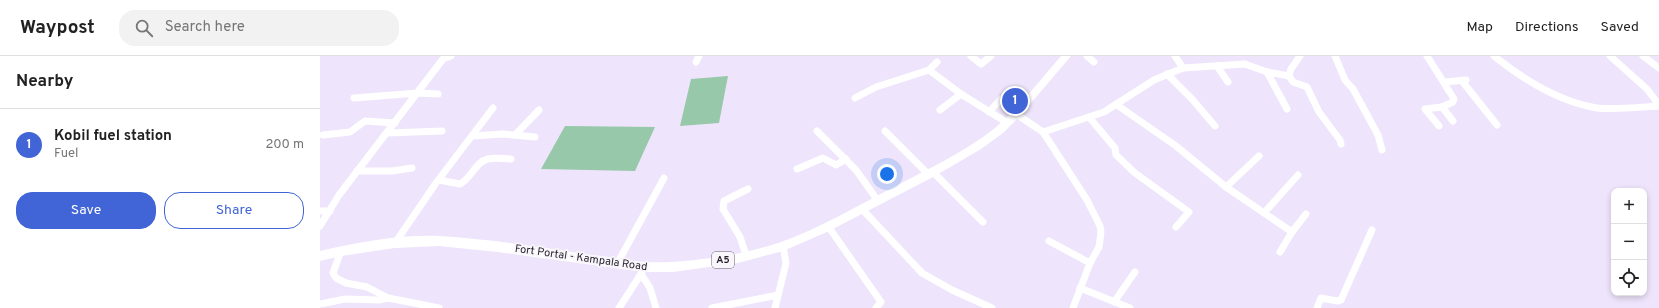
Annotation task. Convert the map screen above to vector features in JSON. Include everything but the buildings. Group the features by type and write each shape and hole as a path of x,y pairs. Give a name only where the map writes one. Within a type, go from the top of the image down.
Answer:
{"main road":[{"name":"Fort Portal - Kampala Road","path":"320,256 341,251 395,243 439,241 467,243 617,264 642,270 738,258 783,246 878,201 977,146 1016,114 1066,56"}],"street":[{"path":"320,226 357,171 388,133 442,59 451,56"},
{"path":"971,56 981,64 991,56"},
{"path":"1087,56 1094,62"},
{"path":"1175,56 1183,68"},
{"path":"1289,76 1291,69 1300,56"},
{"path":"1335,56 1345,80 1353,89 1382,143 1382,150"},
{"path":"1427,56 1445,82 1454,101 1442,107 1425,109 1440,126"},
{"path":"1494,56 1537,86 1565,99 1598,108 1659,106"},
{"path":"1610,56 1647,89 1659,106"},
{"path":"1643,56 1659,68"},
{"path":"855,98 876,87 929,70 937,62"},
{"path":"1043,132 1089,117 1117,105 1140,89 1167,74 1183,68 1245,64 1267,72 1289,76 1293,82 1306,87 1319,112 1340,140 1341,144"},
{"path":"1217,66 1228,82"},
{"path":"929,70 961,94 1006,122"},
{"path":"1267,72 1287,109"},
{"path":"1167,74 1192,99 1215,126"},
{"path":"1445,82 1464,80 1497,125"},
{"path":"354,98 418,93 438,94"},
{"path":"940,110 961,94"},
{"path":"990,112 1000,100"},
{"path":"1117,105 1176,146 1226,187 1292,232"},
{"path":"1442,107 1453,121"},
{"path":"395,243 438,180 493,108"},
{"path":"515,135 538,110"},
{"path":"1016,114 1043,132 1087,200 1100,226 1101,239 1099,247 1090,263 1073,308"},
{"path":"1089,117 1115,148 1116,155 1135,173 1189,212 1176,227"},
{"path":"323,135 350,132 365,121 395,123"},
{"path":"388,133 442,131"},
{"path":"817,131 856,170 878,201"},
{"path":"885,131 983,222"},
{"path":"472,136 515,135 535,137"},
{"path":"1226,187 1259,156"},
{"path":"797,169 823,158 836,165 846,159"},
{"path":"438,180 460,184 486,159 510,159"},
{"path":"357,171 392,171 412,168"},
{"path":"1264,213 1298,175"},
{"path":"617,264 664,178"},
{"path":"746,255 740,236 723,205 724,201 748,189"},
{"path":"862,209 922,273 952,290 992,308"},
{"path":"320,211 330,211"},
{"path":"1280,252 1292,232 1306,214"},
{"path":"828,226 881,302 876,308"},
{"path":"1317,308 1321,298 1337,301 1341,300 1372,230"},
{"path":"1048,242 1090,263"},
{"path":"775,308 786,263 783,246"},
{"path":"341,251 333,273 336,278 346,283 367,287 388,298 439,308"},
{"path":"619,308 642,270"},
{"path":"642,270 650,288 656,308"},
{"path":"1114,302 1135,272"},
{"path":"1080,288 1130,308"},
{"path":"712,308 778,295"},
{"path":"320,304 345,299 379,300 388,298"}],"green space":[{"path":"728,76 719,123 680,126 691,79"},
{"path":"565,126 655,127 635,171 541,169"}],"place":[{"name":"Kobil fuel station","path":"1015,101"}]}
